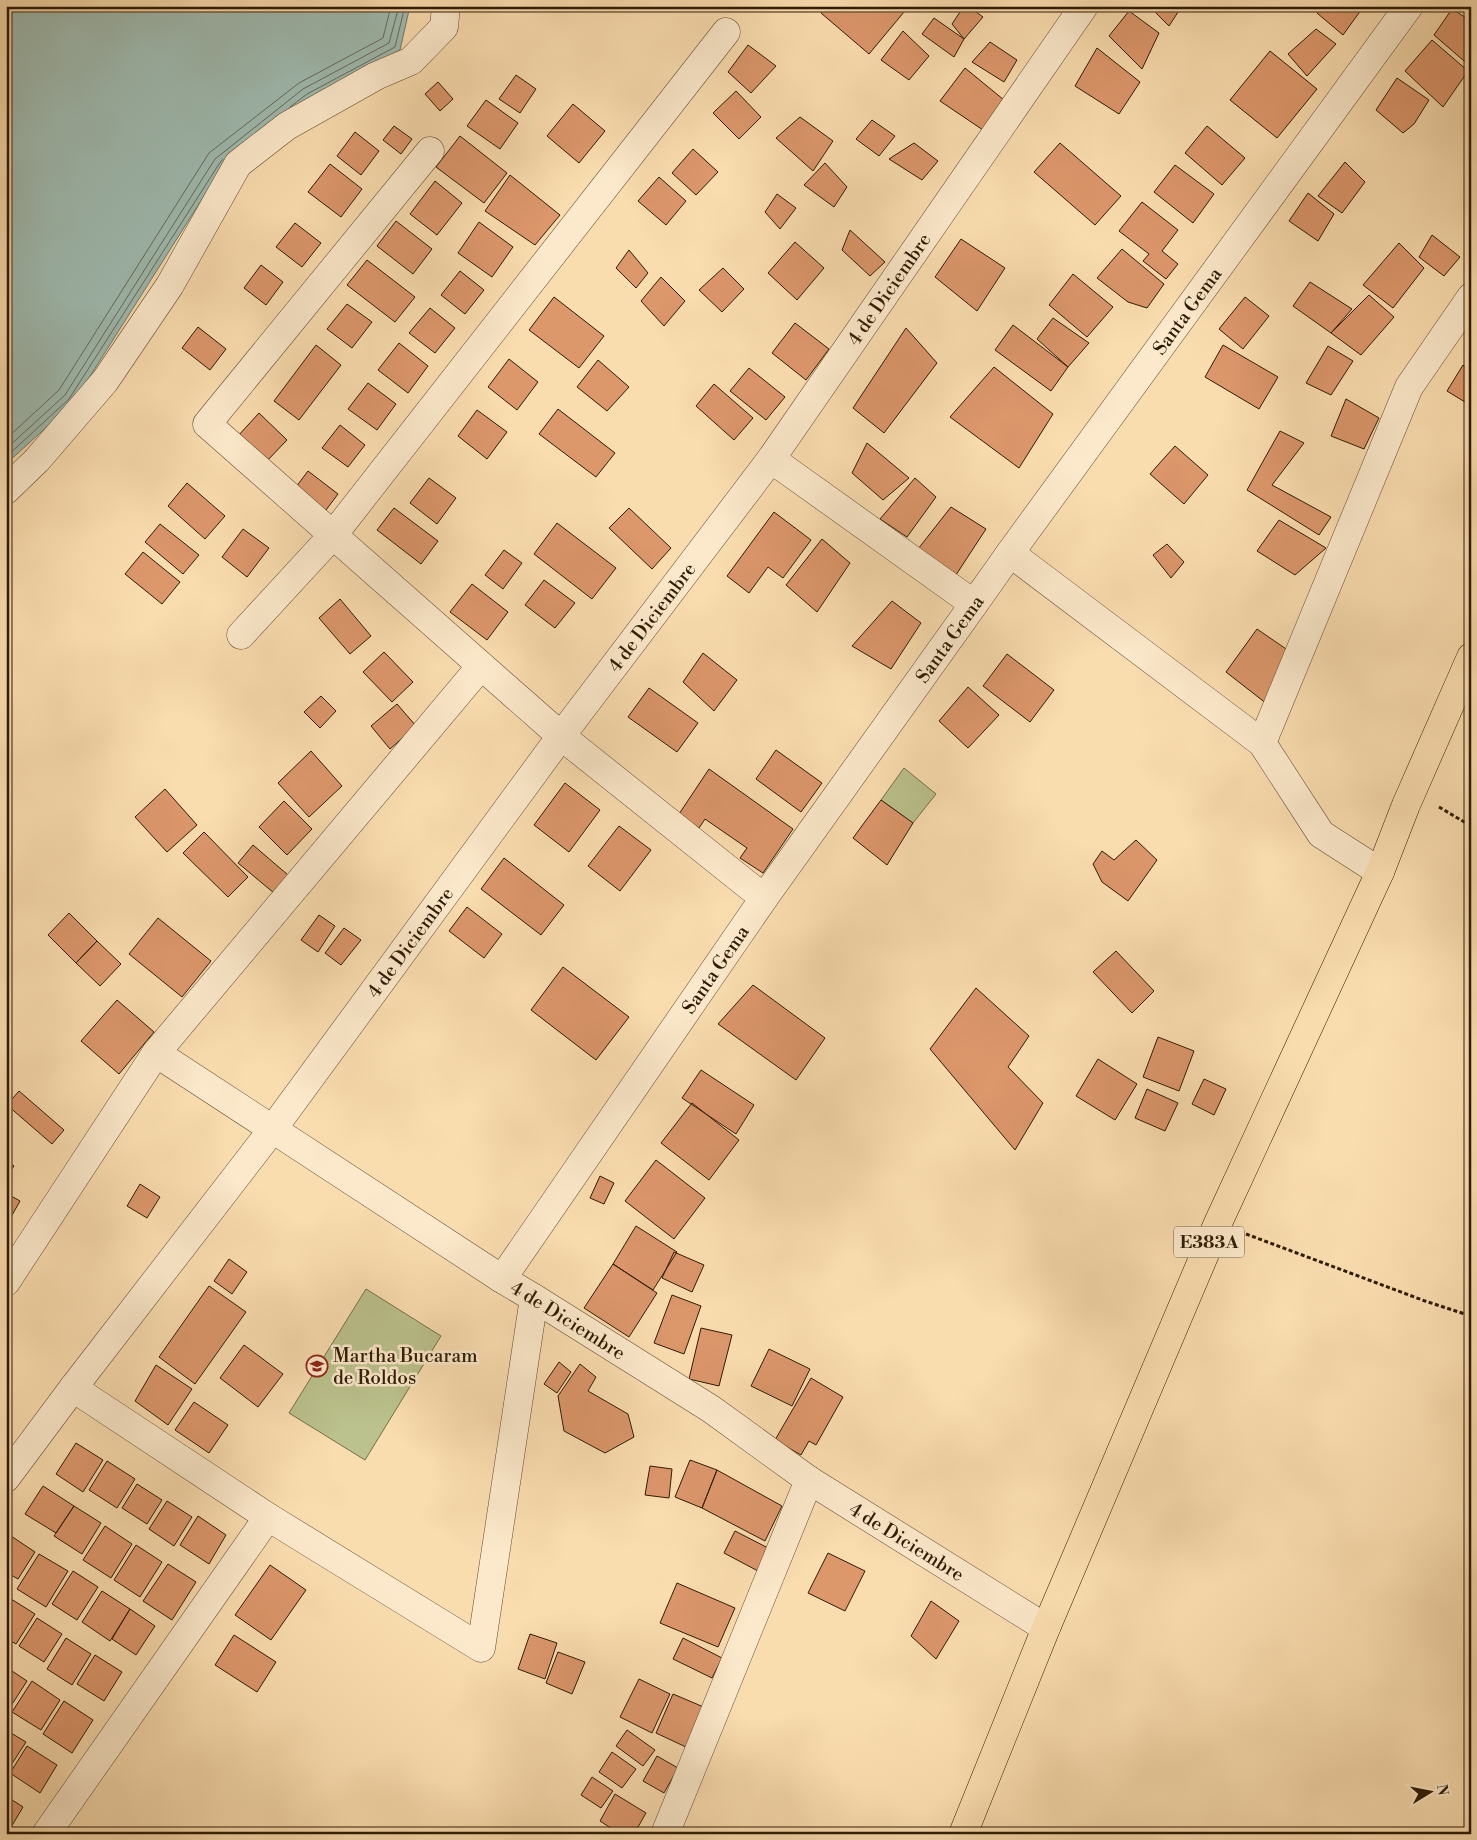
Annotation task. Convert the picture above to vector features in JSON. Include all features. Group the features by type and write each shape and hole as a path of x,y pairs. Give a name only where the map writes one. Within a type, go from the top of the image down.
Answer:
{"main road":[{"name":"E383A","path":"963,1834 1046,1628 1218,1223 1380,872 1406,805 1471,658"}],"street":[{"path":"6,490 37,460 105,381 170,285 238,164 287,126 376,76 411,61 444,27 446,6"},
{"name":"4 de Diciembre","path":"1046,1628 809,1480 711,1409 502,1279 272,1130 561,736 771,459 1084,6"},
{"name":"Santa Gema","path":"502,1279 764,898 1010,553 1409,6"},
{"path":"241,635 333,535 726,32"},
{"path":"430,151 207,424 561,736 764,898"},
{"path":"1262,743 1409,387 1471,297"},
{"path":"771,459 974,604"},
{"path":"1010,553 1262,743 1321,834 1380,872"},
{"path":"6,1282 156,1053 481,666"},
{"path":"6,1478 272,1130 156,1053"},
{"path":"73,1388 268,1517 480,1648 534,1298"},
{"path":"665,1834 809,1480"},
{"path":"46,1834 268,1517"}],"path":[{"path":"1406,805 1440,807 1471,826"},
{"path":"1218,1223 1425,1301 1471,1316"}],"green space":[{"path":"904,768 936,794 913,823 881,800"},
{"path":"366,1289 441,1336 365,1460 289,1413"}],"water":[{"path":"6,6 410,6 400,50 310,98 223,166 73,403 6,464"}],"building":[{"path":"827,6 909,6 869,54 821,13"},
{"path":"964,6 968,6 983,17 964,39 952,24"},
{"path":"1149,6 1182,6 1169,26"},
{"path":"1321,6 1364,6 1343,35 1317,13"},
{"path":"1452,9 1471,21 1471,67 1434,35"},
{"path":"1129,11 1159,33 1142,69 1109,36"},
{"path":"934,18 964,39 954,57 922,34"},
{"path":"1316,29 1336,44 1307,76 1288,54"},
{"path":"903,31 929,56 909,80 881,60"},
{"path":"1432,40 1468,71 1443,107 1405,71"},
{"path":"990,42 1017,60 1004,82 972,62"},
{"path":"748,45 776,66 751,93 728,72"},
{"path":"1097,48 1140,82 1119,114 1075,86"},
{"path":"1270,51 1317,89 1277,138 1230,100"},
{"path":"965,68 1004,100 986,132 940,101"},
{"path":"516,75 536,89 520,113 499,99"},
{"path":"1397,78 1429,100 1414,124 1403,133 1376,110"},
{"path":"438,82 453,99 440,111 425,94"},
{"path":"736,91 761,117 739,139 713,113"},
{"path":"486,100 518,123 500,149 467,126"},
{"path":"573,104 605,131 579,163 547,136"},
{"path":"800,117 833,141 813,171 776,138"},
{"path":"872,120 895,136 879,156 856,139"},
{"path":"394,126 412,139 401,154 383,140"},
{"path":"1207,126 1245,158 1222,185 1185,153"},
{"path":"355,132 379,151 361,175 337,156"},
{"path":"460,136 507,173 484,203 436,167"},
{"path":"914,143 938,161 922,180 889,159"},
{"path":"1060,143 1121,196 1095,225 1034,172"},
{"path":"693,149 718,172 696,195 672,173"},
{"path":"1345,162 1365,182 1342,213 1318,196"},
{"path":"825,163 847,187 834,207 804,185"},
{"path":"330,164 362,189 341,217 308,192"},
{"path":"1175,165 1214,194 1193,223 1154,192"},
{"path":"510,175 560,215 535,245 485,211"},
{"path":"659,177 686,201 666,225 638,201"},
{"path":"435,181 462,203 437,235 410,214"},
{"path":"1308,193 1334,214 1318,241 1289,221"},
{"path":"777,194 796,208 780,229 765,212"},
{"path":"1142,202 1178,230 1162,251 1178,264 1166,279 1143,261 1149,254 1119,231"},
{"path":"396,221 432,249 413,274 377,246"},
{"path":"479,222 513,247 492,277 458,253"},
{"path":"295,223 321,243 302,267 276,247"},
{"path":"850,230 885,262 870,276 842,250"},
{"path":"1432,235 1460,257 1444,276 1419,257"},
{"path":"961,239 1005,268 977,311 935,277"},
{"path":"795,242 824,268 797,300 768,273"},
{"path":"1399,243 1424,268 1393,308 1363,285"},
{"path":"1122,249 1164,284 1147,308 1128,302 1097,278"},
{"path":"629,250 648,273 636,288 616,268"},
{"path":"367,260 415,297 395,322 347,285"},
{"path":"261,265 283,282 266,305 244,288"},
{"path":"723,268 744,289 722,312 699,290"},
{"path":"460,271 484,290 465,314 441,295"},
{"path":"1073,274 1113,307 1087,337 1049,305"},
{"path":"661,277 685,301 664,326 641,301"},
{"path":"1310,282 1352,309 1331,333 1293,306"},
{"path":"1369,295 1394,317 1361,355 1331,333"},
{"path":"554,297 604,336 579,368 529,330"},
{"path":"1245,297 1269,316 1243,349 1219,329"},
{"path":"347,304 372,322 352,348 327,329"},
{"path":"430,308 455,328 435,353 409,333"},
{"path":"1053,318 1089,343 1068,367 1037,339"},
{"path":"795,323 829,349 806,380 772,353"},
{"path":"1013,325 1068,367 1051,391 995,350"},
{"path":"198,327 226,349 210,370 182,348"},
{"path":"906,328 937,363 884,433 853,408"},
{"path":"399,343 428,366 408,393 378,370"},
{"path":"316,345 341,365 299,420 274,401"},
{"path":"1223,345 1278,377 1259,409 1205,377"},
{"path":"1328,346 1353,361 1331,395 1306,383"},
{"path":"509,359 538,382 517,410 488,387"},
{"path":"598,360 629,387 607,411 577,387"},
{"path":"1463,365 1471,372 1471,391 1465,402 1447,391"},
{"path":"994,367 1053,414 1019,468 950,417"},
{"path":"749,368 785,397 766,420 730,391"},
{"path":"368,383 396,404 377,430 348,409"},
{"path":"714,384 753,418 734,440 696,406"},
{"path":"1346,399 1379,418 1364,449 1331,436"},
{"path":"558,409 615,453 596,477 539,434"},
{"path":"477,410 507,432 487,459 458,436"},
{"path":"259,413 287,440 265,463 237,437"},
{"path":"340,425 365,445 348,467 322,448"},
{"path":"1280,431 1304,443 1272,485 1331,517 1319,535 1247,490"},
{"path":"867,443 909,478 883,500 852,473"},
{"path":"1175,446 1208,475 1184,504 1150,474"},
{"path":"308,471 338,494 323,514 293,491"},
{"path":"429,478 456,498 437,524 410,503"},
{"path":"915,478 936,497 907,537 880,519"},
{"path":"187,483 225,516 205,539 168,506"},
{"path":"951,507 986,529 952,581 918,549"},
{"path":"394,508 438,541 421,564 377,530"},
{"path":"629,508 671,548 652,569 609,528"},
{"path":"774,512 811,540 783,578 768,567 749,593 727,576"},
{"path":"1279,520 1326,548 1295,575 1257,551"},
{"path":"557,523 616,568 592,599 534,554"},
{"path":"160,524 199,555 183,574 145,542"},
{"path":"243,529 269,548 247,577 222,557"},
{"path":"822,539 850,563 817,612 786,585"},
{"path":"1167,544 1184,562 1171,578 1153,555"},
{"path":"504,550 522,563 503,589 485,575"},
{"path":"143,552 180,582 162,604 125,574"},
{"path":"544,580 575,603 555,628 525,605"},
{"path":"472,584 508,612 487,640 450,612"},
{"path":"340,599 371,636 350,654 319,618"},
{"path":"892,601 921,623 891,669 852,646"},
{"path":"1257,629 1292,653 1267,704 1226,672"},
{"path":"384,652 413,682 392,702 363,672"},
{"path":"703,653 737,680 714,711 683,682"},
{"path":"1007,654 1054,690 1030,722 983,686"},
{"path":"968,687 999,715 968,748 939,721"},
{"path":"649,688 698,723 677,752 628,717"},
{"path":"321,696 336,711 320,728 304,712"},
{"path":"397,704 416,726 390,749 371,726"},
{"path":"776,750 822,783 801,812 756,779"},
{"path":"311,751 342,786 309,817 278,783"},
{"path":"709,769 793,829 763,873 740,858 747,848 705,819 699,828 679,814"},
{"path":"565,783 600,810 569,852 534,825"},
{"path":"165,789 197,825 167,852 135,817"},
{"path":"881,800 913,823 887,865 853,838"},
{"path":"284,801 312,829 287,855 259,827"},
{"path":"619,826 651,850 620,891 588,866"},
{"path":"204,832 248,877 228,897 183,853"},
{"path":"1136,840 1157,860 1128,901 1102,882 1093,864 1102,851 1114,860"},
{"path":"253,845 288,875 274,893 238,863"},
{"path":"504,858 564,905 541,935 481,889"},
{"path":"467,907 502,934 484,958 449,931"},
{"path":"69,913 97,941 76,963 48,935"},
{"path":"319,915 335,926 318,952 301,940"},
{"path":"158,918 211,961 182,997 129,954"},
{"path":"344,928 361,940 341,965 325,953"},
{"path":"97,941 121,964 100,986 76,963"},
{"path":"1116,951 1154,991 1132,1013 1093,972"},
{"path":"563,967 629,1017 596,1060 531,1010"},
{"path":"753,985 825,1038 796,1080 718,1024"},
{"path":"976,988 1029,1036 1008,1067 1043,1103 1015,1150 930,1049"},
{"path":"117,1000 154,1032 119,1074 81,1041"},
{"path":"1158,1037 1194,1051 1179,1091 1143,1077"},
{"path":"1098,1059 1137,1084 1115,1120 1076,1096"},
{"path":"701,1070 754,1105 736,1134 682,1098"},
{"path":"1204,1079 1226,1089 1214,1115 1192,1104"},
{"path":"1147,1089 1178,1103 1165,1131 1135,1118"},
{"path":"19,1091 64,1130 52,1144 7,1105"},
{"path":"692,1103 739,1140 709,1180 661,1143"},
{"path":"6,1160 14,1166 6,1178"},
{"path":"656,1160 705,1198 674,1239 625,1201"},
{"path":"600,1176 614,1183 604,1204 590,1198"},
{"path":"140,1184 160,1197 147,1218 127,1206"},
{"path":"6,1193 20,1201 6,1226"},
{"path":"636,1226 677,1252 653,1290 613,1264"},
{"path":"674,1252 704,1265 692,1292 662,1278"},
{"path":"229,1259 247,1272 232,1294 214,1281"},
{"path":"613,1264 657,1293 629,1337 584,1308"},
{"path":"209,1286 246,1312 195,1384 159,1357"},
{"path":"672,1295 701,1306 684,1354 654,1343"},
{"path":"701,1328 732,1335 719,1386 689,1379"},
{"path":"244,1345 283,1374 258,1407 220,1378"},
{"path":"769,1349 810,1369 792,1406 751,1386"},
{"path":"559,1362 571,1372 557,1393 544,1384"},
{"path":"580,1364 596,1377 588,1391 628,1414 634,1437 605,1453 564,1431 558,1396"},
{"path":"156,1365 192,1389 168,1425 135,1401"},
{"path":"811,1378 843,1397 816,1445 809,1441 801,1455 775,1440"},
{"path":"194,1402 228,1425 209,1453 175,1430"},
{"path":"76,1443 103,1460 83,1492 56,1474"},
{"path":"690,1460 717,1470 702,1508 675,1497"},
{"path":"107,1461 135,1479 117,1508 89,1490"},
{"path":"650,1466 672,1469 669,1498 645,1495"},
{"path":"717,1470 782,1506 765,1541 702,1508"},
{"path":"137,1484 162,1500 147,1524 122,1508"},
{"path":"43,1486 74,1506 56,1533 25,1514"},
{"path":"167,1501 192,1517 174,1546 149,1529"},
{"path":"74,1506 101,1523 82,1554 54,1536"},
{"path":"198,1516 226,1535 209,1564 180,1545"},
{"path":"105,1526 132,1544 111,1578 83,1560"},
{"path":"735,1531 770,1549 758,1571 724,1553"},
{"path":"8,1534 35,1552 18,1579 6,1572 6,1537"},
{"path":"136,1545 162,1562 140,1597 114,1580"},
{"path":"828,1553 865,1571 845,1611 808,1593"},
{"path":"39,1554 68,1571 46,1607 17,1589"},
{"path":"168,1564 196,1582 172,1620 143,1601"},
{"path":"270,1565 306,1590 271,1640 235,1615"},
{"path":"73,1571 98,1587 77,1620 52,1604"},
{"path":"677,1583 735,1608 718,1647 660,1623"},
{"path":"102,1591 130,1609 110,1641 82,1622"},
{"path":"8,1597 35,1614 16,1644 6,1638 6,1600"},
{"path":"931,1601 959,1621 936,1659 911,1636"},
{"path":"130,1609 155,1626 136,1655 112,1639"},
{"path":"37,1618 62,1634 44,1662 19,1646"},
{"path":"530,1634 557,1643 545,1679 518,1669"},
{"path":"234,1635 276,1662 257,1692 215,1665"},
{"path":"66,1638 91,1654 72,1685 47,1669"},
{"path":"683,1638 722,1658 712,1678 673,1659"},
{"path":"558,1652 585,1662 572,1694 546,1683"},
{"path":"95,1655 122,1672 104,1701 77,1684"},
{"path":"6,1667 27,1681 9,1709 6,1707"},
{"path":"639,1679 670,1694 652,1733 620,1717"},
{"path":"32,1681 60,1700 41,1730 12,1712"},
{"path":"673,1694 706,1708 688,1748 656,1733"},
{"path":"64,1701 93,1720 72,1753 43,1734"},
{"path":"6,1730 26,1742 6,1773"},
{"path":"627,1730 655,1750 643,1766 616,1746"},
{"path":"27,1746 57,1765 40,1793 10,1773"},
{"path":"612,1752 636,1769 622,1788 599,1772"},
{"path":"657,1756 678,1768 664,1793 643,1781"},
{"path":"592,1777 613,1791 601,1808 581,1795"},
{"path":"615,1794 646,1813 634,1834 620,1834 600,1821"},
{"path":"6,1796 23,1807 7,1834 6,1834"}],"place":[{"name":"Martha Bucaram de Roldos","path":"317,1366"}]}
